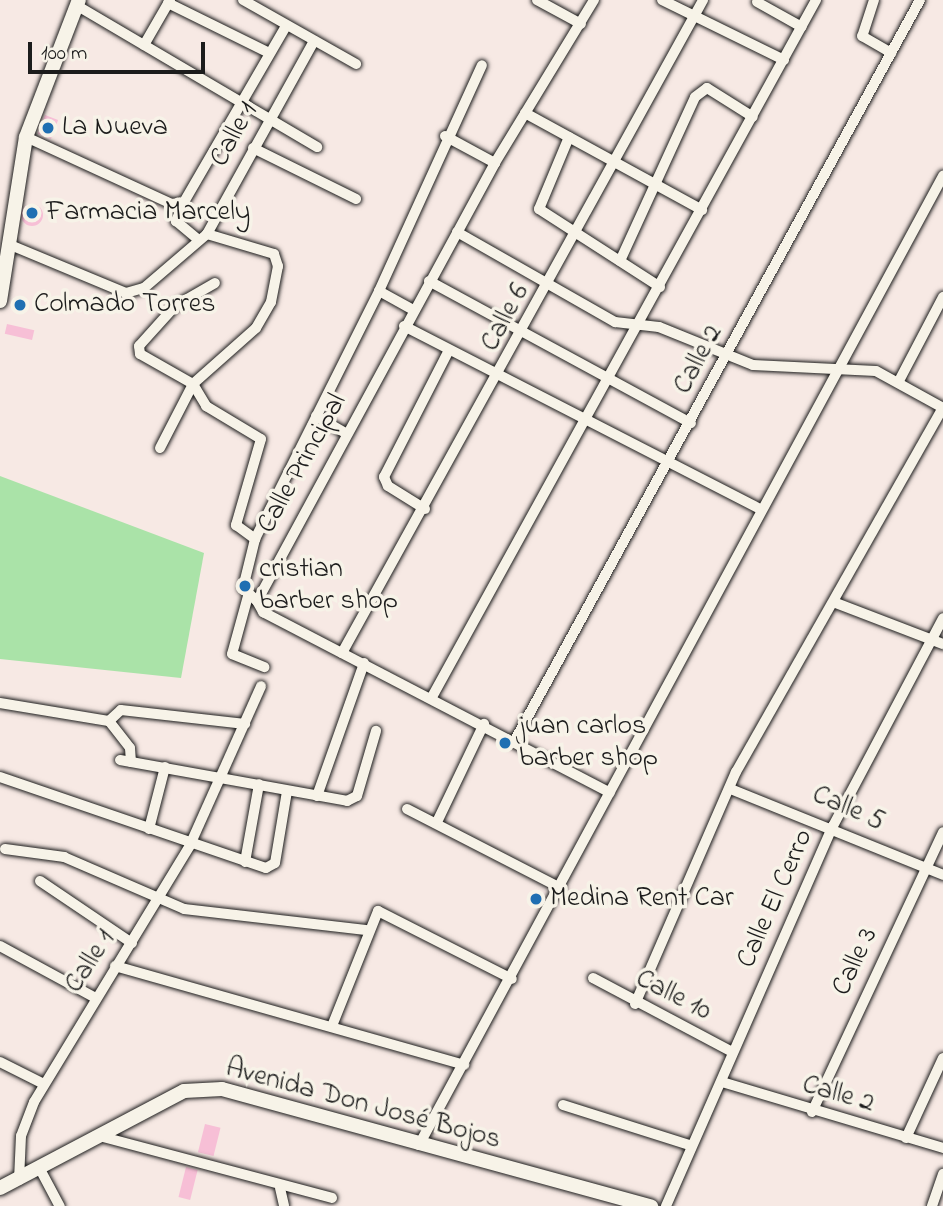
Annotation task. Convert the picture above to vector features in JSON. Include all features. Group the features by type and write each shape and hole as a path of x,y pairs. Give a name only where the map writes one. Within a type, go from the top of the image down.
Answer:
{"street":[{"path":"243,0 356,64"},
{"path":"537,0 581,24"},
{"name":"Calle Principal","path":"252,599 495,163 594,0"},
{"path":"663,0 784,60"},
{"name":"Calle 6","path":"342,653 500,377 703,0"},
{"path":"432,696 586,422 816,0"},
{"path":"874,0 862,36 891,53"},
{"name":"Calle 2","path":"515,740 668,466 920,0"},
{"path":"144,45 169,1 269,53"},
{"path":"0,300 26,136 78,2 144,45 317,147"},
{"path":"757,2 802,27"},
{"path":"160,448 193,384 256,328 271,302 278,266 274,254 203,237 176,221 184,202 286,26"},
{"name":"Calle 1","path":"8,244 126,293 144,288 203,237 314,41"},
{"path":"482,65 445,136 379,291 255,539 243,575 252,599 263,612 432,696 610,793"},
{"path":"620,261 702,89 753,117"},
{"path":"525,113 702,210"},
{"path":"26,136 172,204 184,202"},
{"path":"445,136 495,163"},
{"path":"569,137 537,205 660,287"},
{"path":"253,148 356,199"},
{"path":"419,1145 512,979 760,509 943,176"},
{"path":"457,232 615,322 638,327 659,327 728,355 776,369 838,366 900,379 943,408 836,603 736,772 733,790 711,824 635,1004"},
{"path":"429,281 691,423"},
{"path":"215,283 175,306 138,350 193,384 206,406 261,439 236,525 255,539"},
{"path":"379,291 413,310"},
{"path":"900,379 943,297"},
{"path":"404,326 668,466 760,509"},
{"path":"425,509 388,486 384,477 449,350"},
{"path":"316,416 346,433"},
{"path":"252,599 232,654 265,667"},
{"path":"836,603 943,644"},
{"name":"Calle El Cerro","path":"666,1206 833,826 943,618"},
{"path":"317,796 364,663"},
{"name":"Calle 1","path":"19,1180 21,1136 44,1084 94,997 132,943 190,845 261,685"},
{"path":"0,703 109,721 130,748 125,761 220,774 317,796 354,800 376,731"},
{"path":"109,721 121,710 245,724"},
{"path":"437,822 484,724"},
{"path":"149,829 165,767"},
{"path":"0,777 190,845 266,868 275,863 287,790"},
{"path":"246,862 259,784"},
{"name":"Calle 5","path":"733,790 833,826 943,875"},
{"path":"407,809 437,822 561,888"},
{"name":"Calle 3","path":"812,1112 924,867 943,832"},
{"path":"5,849 64,858 157,901 366,930"},
{"path":"40,881 132,943"},
{"path":"332,1026 366,930 378,911 512,979"},
{"path":"0,946 94,997"},
{"path":"115,966 464,1065"},
{"name":"Calle 10","path":"593,978 635,1004 732,1052"},
{"path":"906,1138 943,1058"},
{"path":"0,1062 44,1084"},
{"name":"Calle 2","path":"722,1082 812,1112 943,1148"},
{"name":"Avenida Don José Bojos","path":"0,1188 41,1171 184,1091 222,1089 650,1206"},
{"path":"564,1105 692,1146"},
{"path":"103,1137 280,1188 332,1198"},
{"path":"41,1171 60,1206"},
{"path":"932,1206 943,1174"},
{"path":"280,1188 284,1206"}],"green space":[{"path":"0,476 204,553 181,678 0,659"}],"building":[{"name":"La Nueva","path":"45,115 58,120 51,139 38,134"},
{"path":"28,204 36,204 43,211 43,219 36,226 28,226 21,219 21,211"},
{"path":"7,324 34,330 32,340 5,334"},
{"path":"205,1124 221,1128 214,1156 198,1152"},
{"path":"186,1167 198,1170 190,1200 179,1197"}],"place":[{"name":"La Nueva","path":"48,128"},
{"name":"Farmacia Marcely","path":"32,213"},
{"name":"Colmado Torres","path":"20,305"},
{"name":"cristian barber shop","path":"245,586"},
{"name":"juan carlos barber shop","path":"505,743"},
{"name":"Medina Rent Car","path":"536,899"}]}
